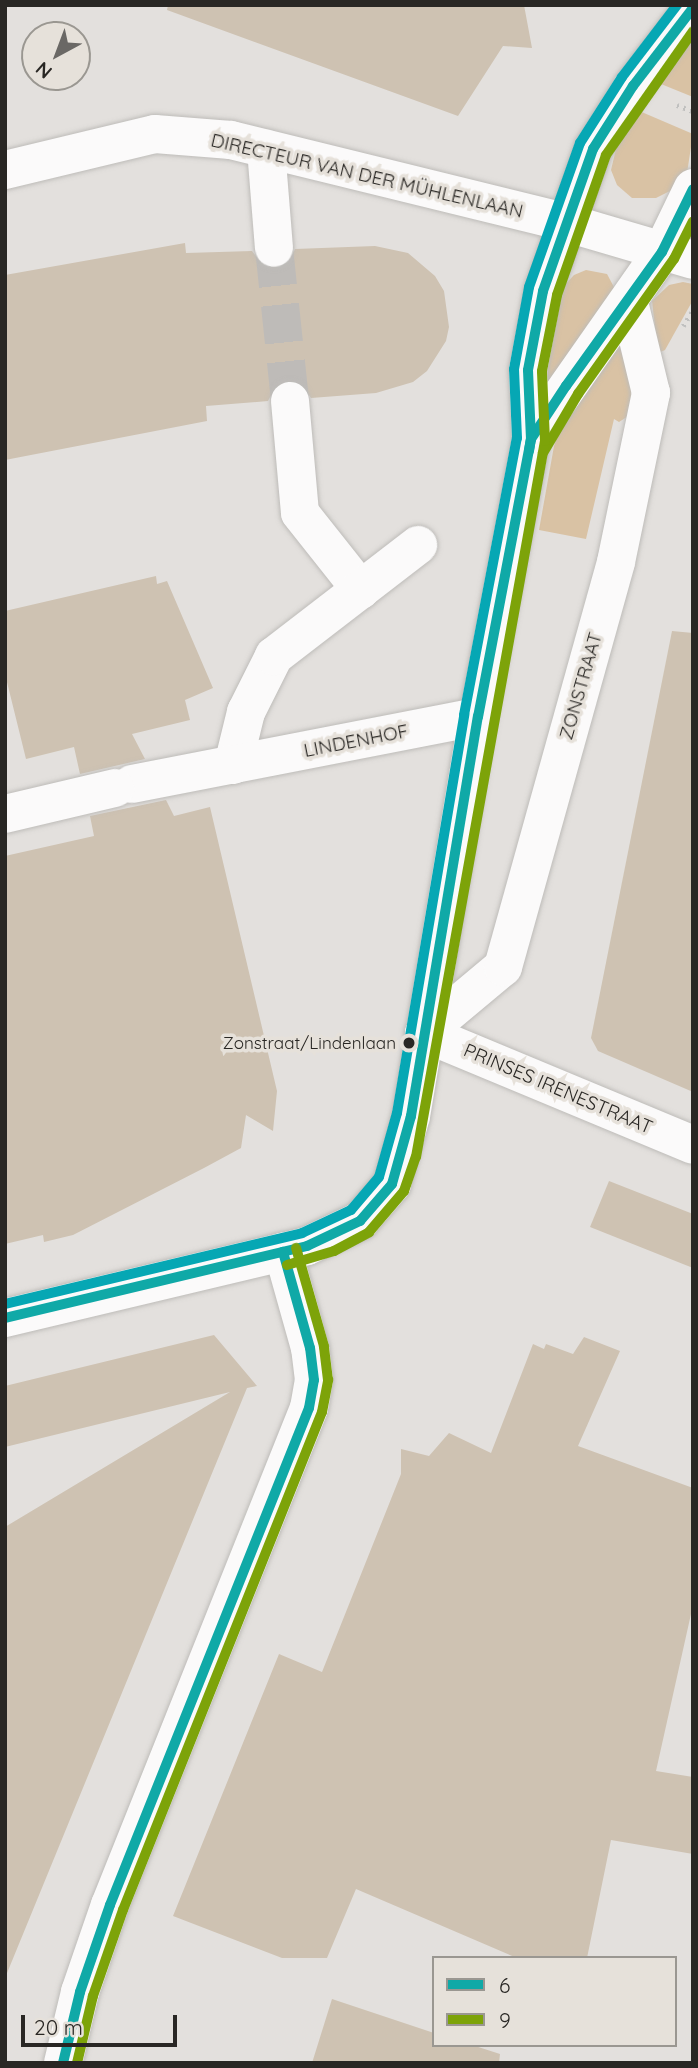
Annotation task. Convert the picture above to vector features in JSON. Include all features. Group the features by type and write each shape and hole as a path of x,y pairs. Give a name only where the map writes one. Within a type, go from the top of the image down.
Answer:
{"street":[{"path":"5,1318 283,1252 350,1228 377,1206 392,1184 411,1116 478,717 531,439 527,370 564,222 593,149 640,75 693,8"},
{"name":"DIRECTEUR VAN DER MÜHLENLAAN","path":"5,170 155,134 231,140 564,222"},
{"path":"266,149 274,248"},
{"path":"531,439 629,302 678,256 693,188"},
{"path":"564,222 678,256"},
{"name":"ZONSTRAAT","path":"424,1033 503,967 616,562 650,393 629,302"},
{"path":"290,401 300,513 361,590"},
{"path":"233,765 246,712 274,656 418,545"},
{"name":"LINDENHOF","path":"5,814 124,786 478,717"},
{"name":"PRINSES IRENESTRAAT","path":"424,1033 693,1145"},
{"path":"63,2063 80,1992 110,1905 309,1408 314,1380 310,1348 283,1252"}],"shaded area":[{"path":"693,37 693,97 656,82"},
{"path":"637,110 693,134 687,173 674,189 656,198 632,198 617,185 611,170 616,149"},
{"path":"586,270 607,274 615,289 549,382 546,378 561,289 574,275"},
{"path":"683,282 693,284 693,300 665,350 658,353 652,301 669,285"},
{"path":"618,342 638,397 633,413 619,422 614,419 586,539 539,530 554,446 564,417"}],"building":[{"path":"168,5 524,5 532,48 503,46 458,116 167,10"},
{"path":"185,243 186,253 252,251 264,267 275,270 287,266 295,249 375,246 408,253 435,276 444,291 449,327 446,341 427,371 413,382 376,393 311,398 300,382 287,379 277,384 268,401 206,406 207,421 5,460 5,275"},
{"path":"156,576 157,584 167,581 213,688 185,700 190,720 132,734 145,759 80,774 74,747 26,759 5,674 5,611"},
{"path":"672,631 693,633 693,1092 598,1051 591,1038"},
{"path":"166,800 174,816 210,807 277,1091 273,1131 246,1115 241,1148 204,1168 73,1235 44,1242 43,1235 5,1244 5,856 94,836 90,816"},
{"path":"609,1181 693,1214 693,1268 590,1227"},
{"path":"214,1335 257,1386 247,1388 5,1978 5,1527 230,1392 5,1447 5,1386"},
{"path":"584,1337 620,1351 578,1446 693,1488 693,1605 656,1771 693,1777 693,1854 611,1840 587,1956 512,1956 356,1889 327,1958 282,1958 173,1916 279,1654 322,1672 401,1474 401,1449 429,1456 449,1433 491,1453 533,1344 544,1349 546,1344 573,1354"},
{"path":"332,1999 432,2032 432,2047 478,2047 500,2054 499,2063 312,2063"}],"tunnel":[{"path":"274,248 290,401"}],"transit line":[{"path":"5,1304 302,1233 351,1210 379,1177 397,1113 464,715 517,438 514,369 529,287 580,143 622,77 677,5"},
{"name":"6","path":"5,1318 307,1246 360,1221 392,1184 411,1116 478,717 531,439 528,370 543,291 593,149 633,86 693,8"},
{"name":"9","path":"287,1265 334,1251 369,1232 404,1191 416,1157 545,441 542,371 557,295 606,155 693,31"},
{"name":"6","path":"529,451 531,439 566,386 662,252 693,189"},
{"name":"9","path":"543,453 578,394 674,259 693,221"},
{"name":"9","path":"77,2063 93,1996 123,1910 322,1412 328,1380 324,1346 296,1248"},
{"name":"6","path":"63,2063 80,1992 110,1905 309,1408 314,1380 310,1348 283,1252"}],"place":[{"name":"Zonstraat/Lindenlaan","path":"409,1043"}]}
